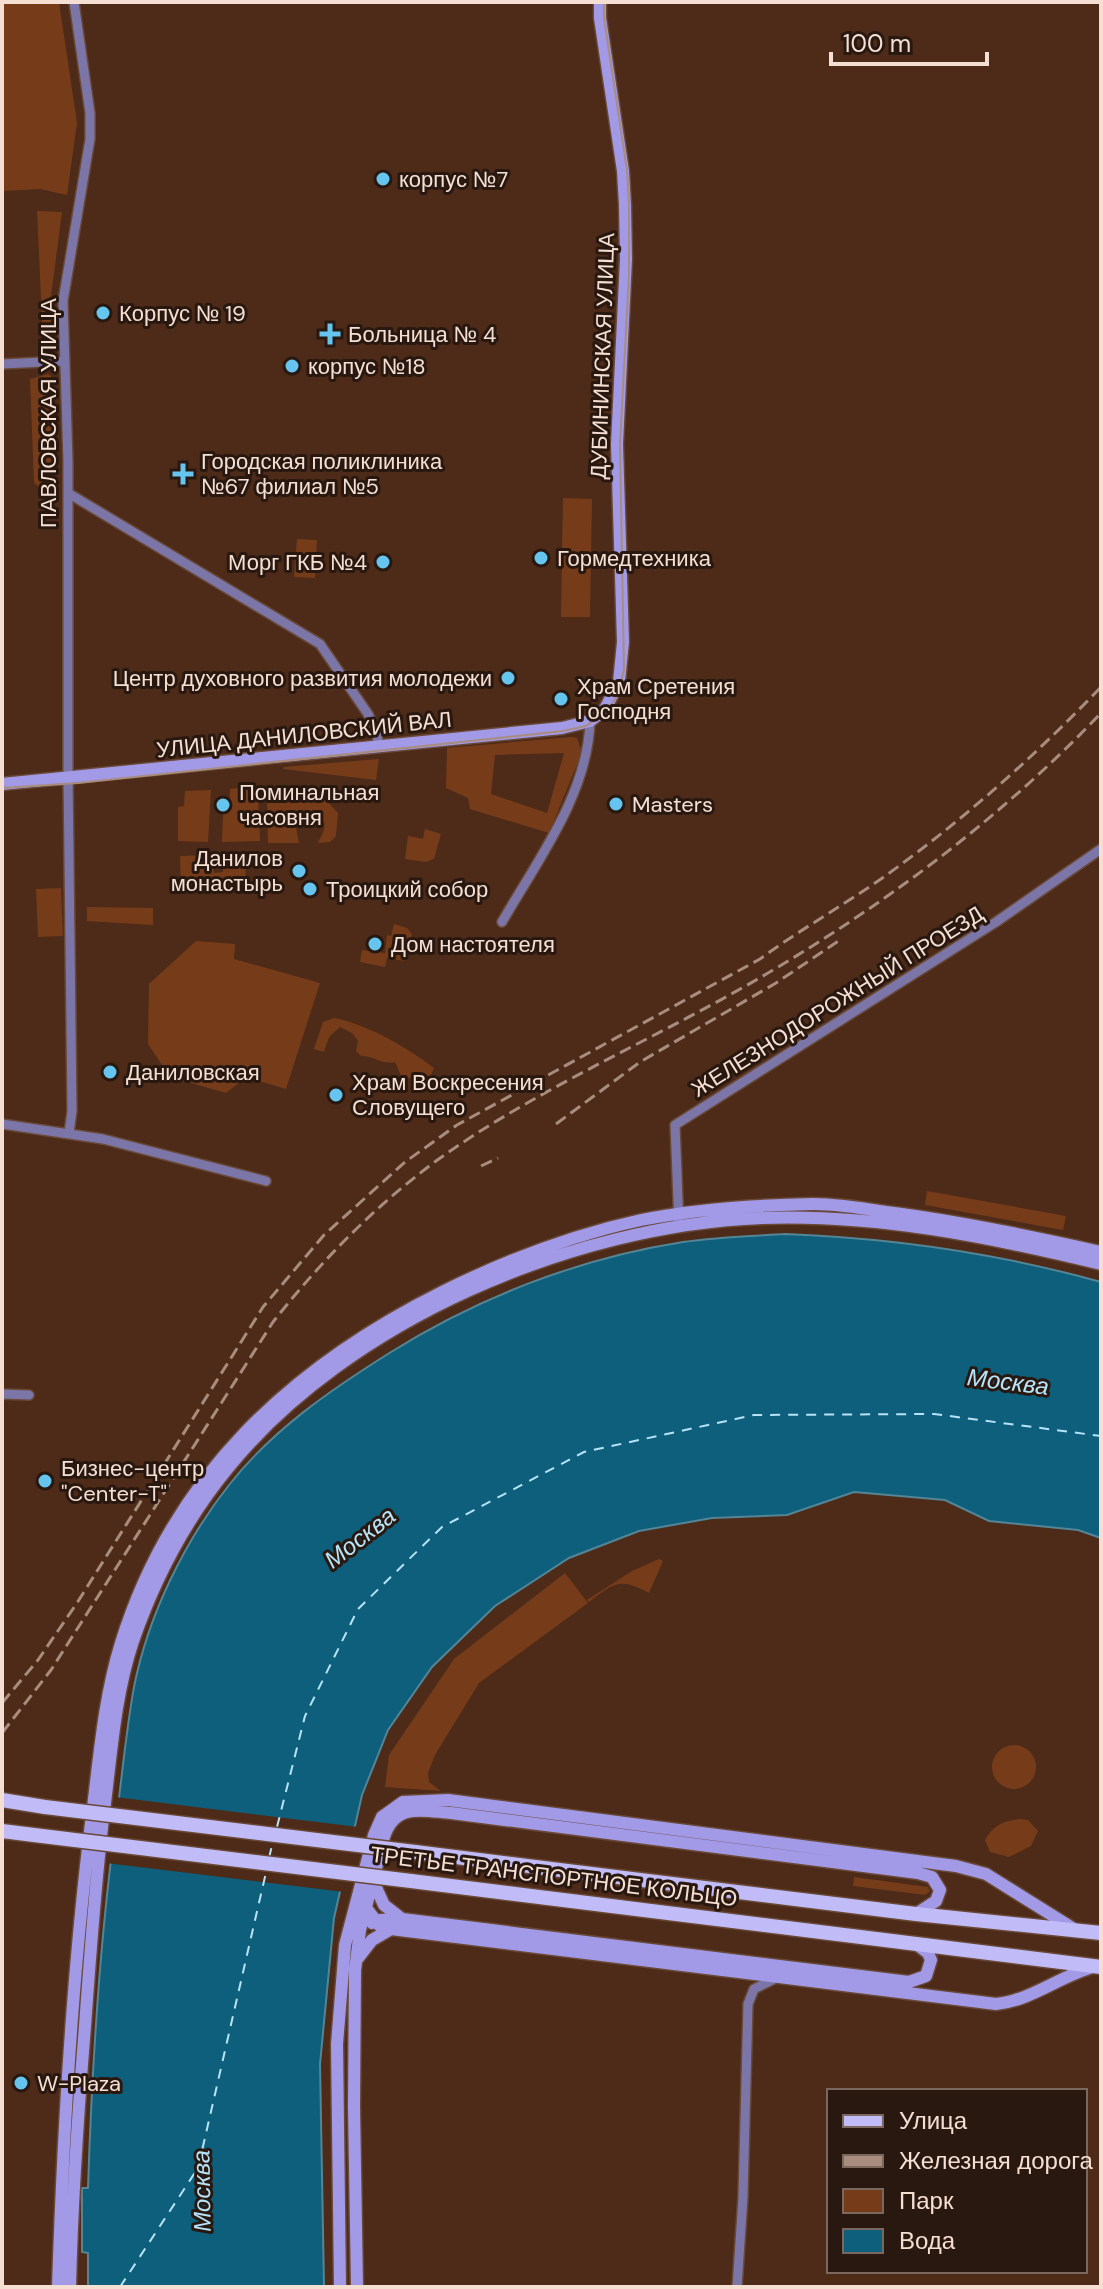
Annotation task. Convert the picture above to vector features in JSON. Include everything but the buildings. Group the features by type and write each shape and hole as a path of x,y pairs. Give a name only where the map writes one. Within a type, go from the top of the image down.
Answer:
{"main road":[{"name":"ДУБИНИНСКАЯ УЛИЦА","path":"600,2 623,171 626,259 617,444 623,642 619,682 605,709"},
{"name":"УЛИЦА ДАНИЛОВСКИЙ ВАЛ","path":"2,784 562,728 590,721 605,709"},
{"path":"58,2287 71,2047 107,1704 121,1644 142,1585 165,1539 201,1483 241,1436 300,1380 360,1337 415,1305 493,1267 601,1230 813,1204 958,1222 1101,1252"},
{"path":"679,1220 820,1218 881,1222 972,1235 1101,1264"},
{"name":"ТРЕТЬЕ ТРАНСПОРТНОЕ КОЛЬЦО","path":"2,1800 916,1914 1101,1933"},
{"path":"340,2287 337,2044 345,1945 374,1835 382,1817 403,1802 448,1800 979,1871 1076,1930"},
{"path":"357,2287 354,2107 356,1961 360,1930 373,1881 389,1822 395,1816 414,1810 918,1873 932,1877 940,1890 936,1901 916,1914"},
{"name":"ТРЕТЬЕ ТРАНСПОРТНОЕ КОЛЬЦО","path":"2,1831 1098,1966"},
{"path":"70,2287 91,1875"},
{"path":"373,1881 384,1905 402,1919"},
{"path":"359,1892 375,1921 391,1929 996,2004 1016,2001 1070,1973 1098,1966"},
{"path":"345,1945 375,1921 402,1919 909,1982 926,1976 931,1960 925,1948 912,1942"},
{"path":"356,1961 372,1940 391,1929"}],"street":[{"name":"ПАВЛОВСКАЯ УЛИЦА","path":"69,1133 72,1111 64,291 90,139 90,113 74,2"},
{"path":"2,364 65,361"},
{"path":"68,493 320,644 368,714 379,746"},
{"path":"502,922 563,818 589,745 590,721"},
{"name":"ЖЕЛЕЗНОДОРОЖНЫЙ ПРОЕЗД","path":"679,1220 675,1125 996,922 1101,849"},
{"path":"2,1124 103,1139 266,1181"},
{"path":"2,1394 29,1395"},
{"path":"737,2287 743,2197 748,2004 754,1989 777,1978"}],"green space":[{"path":"2,2 59,2 77,123 67,195 40,189 2,191"},
{"path":"37,211 62,212 50,304 52,341 43,341"},
{"path":"48,374 51,376 54,483 51,487 39,487 34,483 30,379"},
{"path":"563,498 592,499 590,617 561,617"},
{"path":"297,539 317,540 315,578 294,577"},
{"path":"571,737 577,738 582,752 549,833 470,809 468,798 446,788 447,748","holes":["564,753 547,813 491,794 495,755"]},
{"path":"379,759 376,780 283,769 284,767"},
{"path":"250,787 258,791 260,841 222,842 223,814 229,813 230,789"},
{"path":"211,790 208,842 178,841 178,807 184,806 185,791"},
{"path":"286,793 326,800 338,813 336,836 330,842 318,843 324,828 323,821 317,813 309,813 299,816 297,820 299,843 268,843 267,801 285,802"},
{"path":"425,829 441,834 434,859 426,862 405,859 408,836 423,839"},
{"path":"245,854 246,885 181,887 180,856 213,855 214,873 223,872 222,855"},
{"path":"61,888 63,936 38,937 36,889"},
{"path":"87,907 153,908 153,925 87,921"},
{"path":"394,924 407,928 412,934 404,961 387,958 385,967 360,962 362,950 385,953 387,935 391,936"},
{"path":"196,941 235,944 234,959 320,983 286,1089 246,1077 226,1093 170,1077 148,1044 149,984"},
{"path":"334,1018 373,1031 412,1053 434,1068 430,1077 424,1074 416,1078 402,1078 395,1062 361,1056 356,1051 358,1041 352,1033 340,1027 329,1037 324,1052 314,1049 323,1022"},
{"path":"927,1191 1066,1216 1063,1230 925,1205"},
{"path":"659,1559 663,1561 649,1593 630,1585 617,1584 589,1602 587,1600 632,1571"},
{"path":"565,1573 588,1603 479,1683 435,1755 428,1773 429,1782 441,1791 385,1787 389,1755 454,1659"},
{"path":"1014,1745 1030,1751 1036,1767 1030,1783 1014,1789 998,1783 992,1767 998,1751"},
{"path":"1028,1820 1038,1831 1031,1846 1009,1857 990,1852 985,1840 992,1831 1004,1823"},
{"path":"854,1877 928,1887 930,1891 925,1895 853,1886"}],"water":[{"name":"Москва","path":"785,1234 865,1239 984,1255 1101,1282 1101,1538 1078,1530 989,1521 945,1500 854,1492 787,1515 712,1518 639,1531 569,1558 495,1606 432,1667 388,1730 362,1795 334,1918 320,2064 324,2287 88,2287 88,2253 82,2252 82,2188 88,2188 101,1959 131,1704 140,1660 158,1607 197,1531 246,1465 304,1411 391,1352 459,1314 531,1282 606,1258 695,1240"}],"pier":[{"path":"115,1797 358,1827 344,1892 106,1863"}],"ferry route":[{"path":"277,1827 305,1716 358,1609 442,1527 584,1452 754,1415 934,1414 1101,1436"},
{"path":"269,1858 273,1841"},
{"path":"120,2287 198,2168 267,1868"}],"tram line":[{"path":"2,788 78,783 563,731 586,726 607,711 617,696 624,670 620,444 629,275 629,204 604,2"}],"railway":[{"path":"2,1703 38,1660 77,1603 263,1307 324,1235 405,1162 457,1125 760,959 878,881 994,789 1101,687"},
{"path":"2,1733 51,1670 273,1322 329,1256 370,1216 436,1161 515,1110 768,973 858,916 985,822 1101,713"},
{"path":"556,1124 640,1062 776,983 840,940"},
{"path":"481,1166 498,1158"}],"place":[{"name":"корпус №7","path":"383,179"},
{"name":"Корпус № 19","path":"103,313"},
{"name":"Больница № 4","path":"330,334"},
{"name":"корпус №18","path":"292,366"},
{"name":"Городская поликлиника №67 филиал №5","path":"183,474"},
{"name":"Гормедтехника","path":"541,558"},
{"name":"Морг ГКБ №4","path":"383,562"},
{"name":"Центр духовного развития молодежи","path":"508,678"},
{"name":"Храм Сретения Господня","path":"561,699"},
{"name":"Masters","path":"616,804"},
{"name":"Поминальная часовня","path":"223,805"},
{"name":"Данилов монастырь","path":"299,871"},
{"name":"Троицкий собор","path":"310,889"},
{"name":"Дом настоятеля","path":"375,944"},
{"name":"Даниловская","path":"110,1072"},
{"name":"Храм Воскресения Словущего","path":"336,1095"},
{"name":"Бизнес-центр \"Center-T\"","path":"45,1481"},
{"name":"W-Plaza","path":"21,2083"}]}
